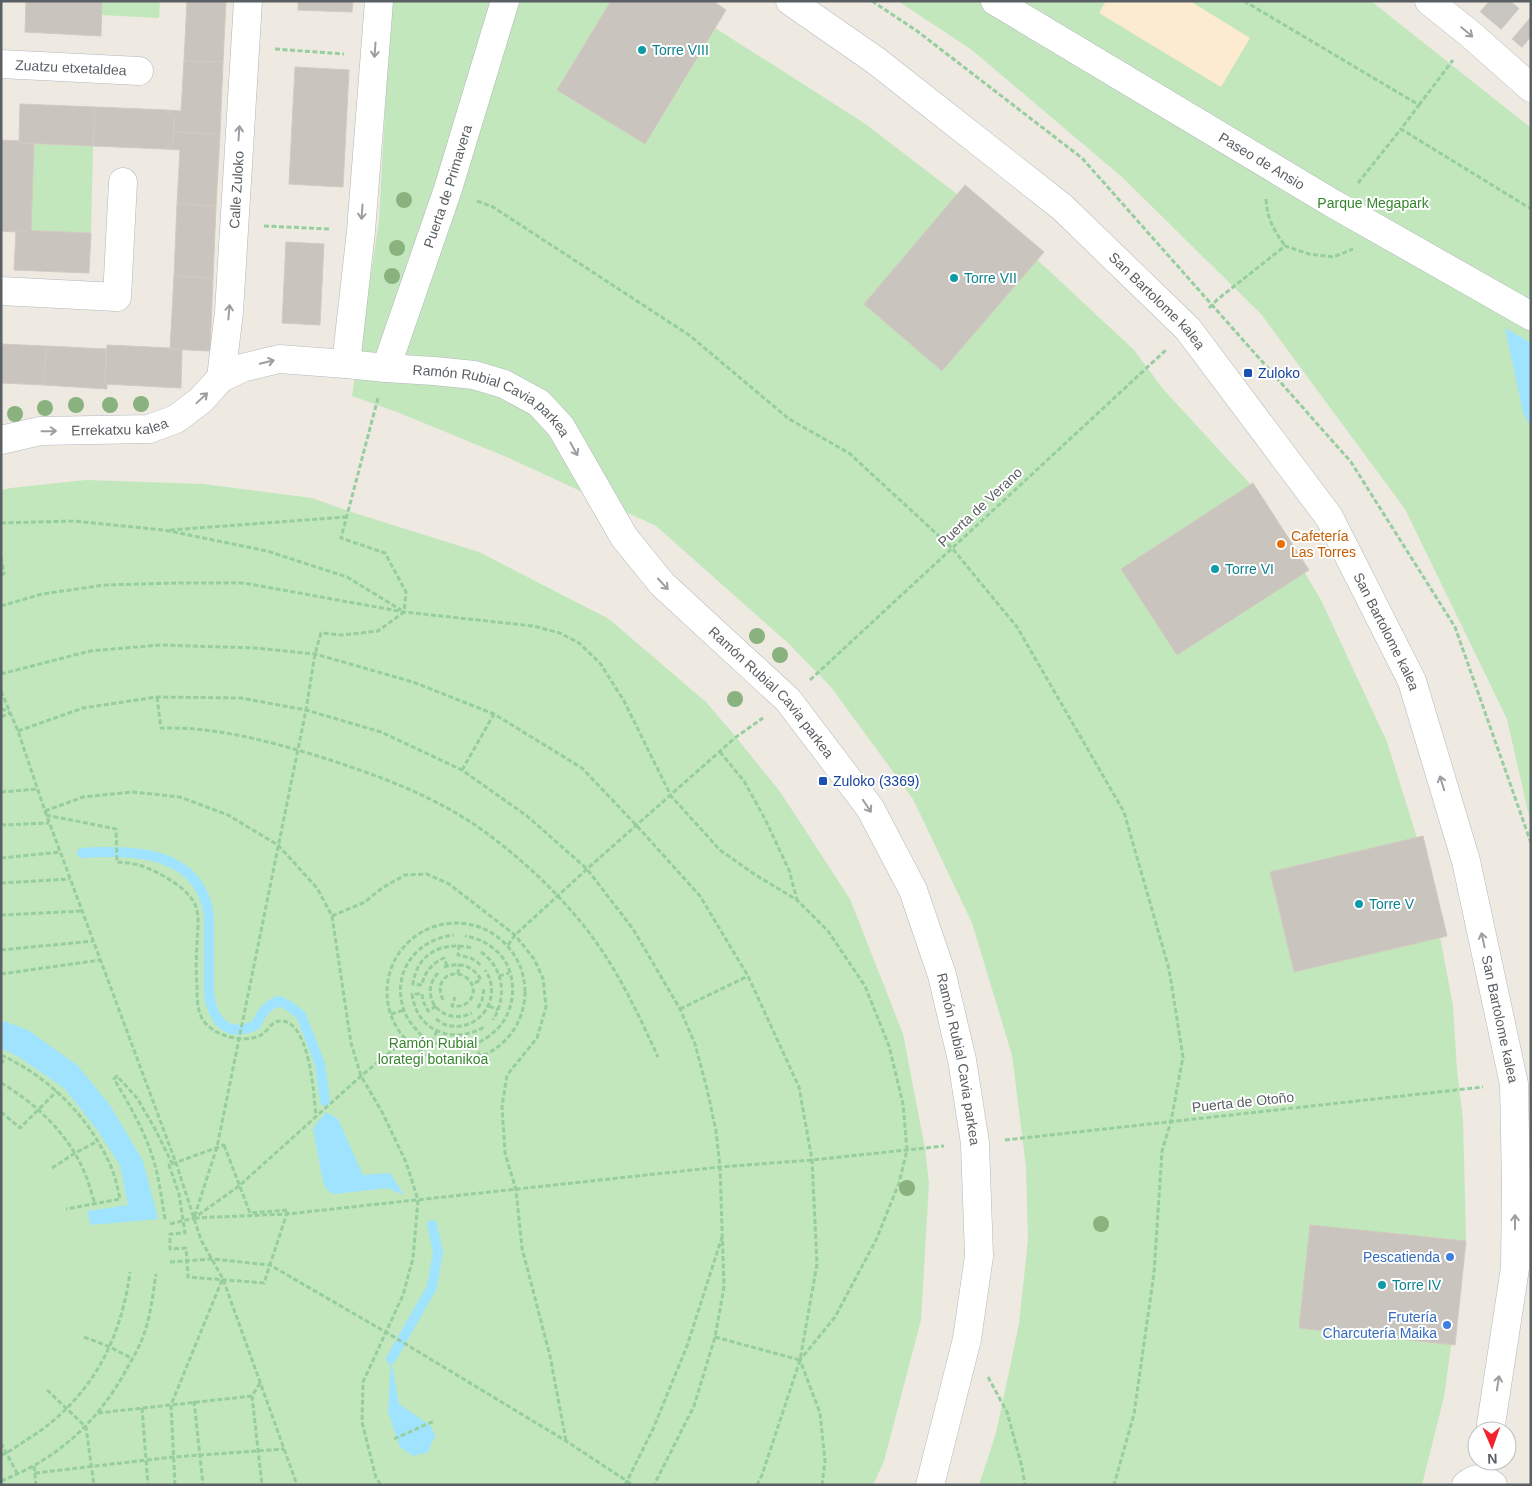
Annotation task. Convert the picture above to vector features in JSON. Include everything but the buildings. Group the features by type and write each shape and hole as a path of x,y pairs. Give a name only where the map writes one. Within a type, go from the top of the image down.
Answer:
{"street":[{"name":"Calle Zuloko","path":"221,378 229,312 248,1"},
{"path":"346,364 361,231 379,1"},
{"name":"Puerta de Primavera","path":"386,368 448,189 505,1"},
{"name":"San Bartolome kalea","path":"790,1 875,60 1062,207 1188,329 1329,517 1412,681 1466,860 1514,1084 1515,1268 1492,1421"},
{"name":"Paseo de Ansio","path":"995,1 1339,207 1531,316"},
{"path":"1429,1 1469,33 1531,88"},
{"name":"Zuatzu etxetaldea","path":"1,64 139,71"},
{"path":"1,292 117,297 123,182"},
{"name":"Ramón Rubial Cavia parkea","path":"221,378 242,368 279,359 346,364 474,375 504,384 539,403 562,427 624,537 662,584 788,700 870,808 913,890 942,975 962,1060 975,1143 979,1256 967,1339 930,1485"},
{"name":"Errekatxu kalea","path":"1,440 40,432 149,429 176,419 201,400 221,378"}],"path":[{"path":"1244,1 1419,105"},
{"path":"245,47 374,56"},
{"path":"1339,207 1454,59"},
{"path":"1401,129 1531,210"},
{"path":"1270,166 1266,189 1266,209 1272,228 1285,246 1309,254 1332,257 1357,248 1378,229"},
{"path":"448,189 493,207 688,336 789,419 849,453 952,548 1017,627 1124,812 1169,969 1183,1057 1171,1122 1162,1151 1154,1273 1134,1414 1114,1485"},
{"path":"234,224 361,231"},
{"name":"Puerta de Verano","path":"508,945 515,935 557,896 736,737 788,700 1218,299 1285,246"},
{"path":"194,1218 217,1147 306,710 315,654 321,633 342,635 378,631 404,612 406,592 385,553 341,538 386,368"},
{"path":"164,530 346,517"},
{"path":"1,523 74,521 164,530 267,551 347,577 404,612"},
{"path":"1,557 4,573 1,576"},
{"path":"1,606 42,594 104,585 244,583 404,612 533,626 560,633 579,643 600,663 624,701 671,796 720,850 754,874 797,900 828,931 865,986 889,1046 903,1104 907,1150 899,1184 876,1240 835,1318 800,1360"},
{"path":"1,674 90,652 160,645 256,648 315,654 413,682 494,714 582,768 637,826 700,896 748,976 798,1087 812,1160 817,1264 800,1360 757,1485"},
{"path":"1,691 18,731 60,852 174,1163"},
{"path":"157,697 161,728 204,730 249,738 298,750 350,766 396,783 442,806 484,832 528,868 580,920 609,962 635,1006 658,1057"},
{"path":"18,731 83,708 157,697 241,698 306,710 381,732 462,770 526,816 587,869 633,929 680,1009 695,1044 707,1090 716,1131 720,1167 724,1234 724,1286 714,1337 694,1406 654,1485"},
{"path":"1,709 10,712"},
{"path":"1,715 10,712"},
{"path":"462,770 494,714"},
{"path":"720,752 744,781 765,819 789,870 797,900"},
{"path":"1,792 38,789"},
{"path":"46,813 83,797 133,792 180,797 228,815 278,845 317,888 332,916 351,1043 362,1076 406,1162 418,1200 413,1258 403,1295 388,1333 363,1382 362,1422 376,1478 381,1485"},
{"path":"46,813 116,829 117,862 139,865 172,880 187,894 196,906 198,921 195,970 198,1008 202,1019 209,1029 224,1036 239,1038 262,1034 276,1022 282,1021 292,1024 300,1034 306,1048 316,1116"},
{"path":"1,826 50,823"},
{"path":"1,858 60,852"},
{"path":"332,916 365,902 382,888 405,875 427,874 449,884 515,935 534,960 543,978 546,1007 537,1038 507,1075 502,1106 505,1153 516,1190 522,1248 550,1356 566,1441"},
{"path":"1,882 70,879"},
{"path":"1,916 82,911"},
{"path":"448,923 470,924 490,932 508,945 520,963 525,984 524,1005 517,1025 504,1042 486,1054 465,1060 443,1060 422,1052 406,1039 393,1021 391,1014 387,1000 388,978 396,958 409,941 427,929 448,923"},
{"path":"422,1036 410,1023 404,1010 400,989 404,972 412,956 425,944 442,936 454,935"},
{"path":"437,1031 432,1041 438,1044 455,1047 475,1045 492,1035 505,1020 512,1002 513,983 507,965 495,949 478,939 465,936"},
{"path":"1,950 93,941"},
{"path":"459,945 458,955 471,958 481,964"},
{"path":"472,948 459,945 445,946 426,956 414,975 413,984 422,985 423,978 429,968 444,958 446,967 458,964 474,970 481,980 472,984"},
{"path":"419,950 426,956"},
{"path":"481,952 488,957 497,969 502,984 501,1000 493,1020"},
{"path":"1,974 100,960"},
{"path":"458,964 458,974"},
{"path":"436,1019 446,1025 455,1026 469,1024 480,1018 489,1006 492,992 492,986 485,970"},
{"path":"438,973 431,985 433,1003 447,1016 456,1017 472,1013"},
{"path":"499,976 509,973"},
{"path":"443,1000 440,990 444,980 453,974 458,974 466,977 472,984 472,995 467,1003 462,1006 452,1006 455,996"},
{"path":"680,1009 748,976"},
{"path":"478,1008 484,991 492,992"},
{"path":"436,1006 428,1011 422,994 412,994 413,1003 419,1016 437,1031 455,1036 471,1034 486,1026"},
{"path":"489,1006 498,1010"},
{"path":"391,1014 404,1010"},
{"path":"455,1026 455,1036"},
{"path":"170,1224 194,1218 239,1186 316,1116 406,1039"},
{"path":"475,1045 480,1056"},
{"path":"1,1064 3,1056 24,1067 57,1091 72,1106 98,1141 112,1169 120,1199 66,1209"},
{"path":"165,1219 156,1169 134,1112 114,1079 117,1076 136,1098 177,1169 201,1240 223,1279 297,1485"},
{"path":"1,1083 38,1110 65,1138 83,1167 95,1204"},
{"name":"Puerta de Otoño","path":"286,1214 720,1167 812,1160 975,1143 1514,1084"},
{"path":"1,1112 20,1128 57,1091"},
{"path":"52,1168 98,1141"},
{"path":"224,1145 250,1213 288,1210 264,1283 188,1277 186,1248 170,1248 170,1234 185,1232 179,1194 169,1165 217,1147 224,1145"},
{"path":"194,1218 286,1214"},
{"path":"625,1485 653,1429 687,1346 724,1234"},
{"path":"170,1262 212,1259 270,1265 388,1333 566,1441 633,1485"},
{"path":"1,1455 48,1426 78,1397 96,1373 110,1347 125,1301 130,1272"},
{"path":"1,1481 34,1466 66,1445 98,1413 133,1359 145,1331 156,1274"},
{"path":"175,1485 172,1457 171,1405 223,1279"},
{"path":"84,1337 110,1347 133,1359"},
{"path":"714,1337 800,1360"},
{"path":"967,1339 1007,1412 1025,1485"},
{"path":"800,1360 820,1413 825,1461 822,1485"},
{"path":"260,1383 252,1396 262,1485"},
{"path":"46,1390 86,1427 94,1485"},
{"path":"98,1413 252,1396"},
{"path":"194,1402 203,1485"},
{"path":"142,1408 148,1485"},
{"path":"394,1439 434,1422"},
{"path":"1,1443 18,1474"},
{"path":"35,1473 172,1457 284,1449"},
{"path":"34,1466 36,1485"}],"green space":[{"path":"102,1 160,1 159,18 101,15"},
{"path":"391,1 673,1 864,123 1013,237 1134,350 1163,389 1254,488 1321,600 1387,742 1428,873 1453,1006 1457,1070 1463,1120 1466,1238 1444,1397 1422,1485 979,1485 996,1433 1019,1324 1028,1240 1026,1167 1012,1055 972,923 913,799 831,687 788,643 656,526 509,458 397,412 352,396 379,221"},
{"name":"Parque Megapark","path":"898,1 1371,1 1531,128 1531,825 1507,719 1405,509 1261,314 1122,177 972,50"},
{"path":"34,144 93,146 91,233 31,231"},
{"name":"Ramón Rubial lorategi botanikoa","path":"86,480 203,484 312,498 479,552 609,619 706,702 781,793 850,899 903,1034 925,1148 929,1183 921,1320 884,1461 873,1485 1,1485 1,490"}],"sand":[{"path":"1106,1 1190,1 1250,38 1221,87 1099,13"}],"water":[{"path":"1505,328 1531,343 1531,428 1523,412"},
{"path":"1,1020 28,1030 77,1065 110,1105 143,1161 158,1219 91,1225 87,1211 128,1205 120,1165 98,1131 65,1089 19,1057 1,1048"},
{"path":"326,1112 338,1119 363,1175 390,1173 404,1195 387,1188 335,1194 329,1192 323,1182 313,1128"},
{"path":"391,1359 399,1404 431,1426 435,1436 428,1452 413,1456 400,1447 388,1412"}],"waterway":[{"path":"82,853 123,852 143,854 179,866 193,878 203,894 209,916 209,995 211,1005 219,1020 230,1029 246,1029 256,1025 265,1010 279,1001 301,1015 320,1064 325,1101"},
{"path":"391,1359 432,1287 438,1252 432,1225"}],"tunnel":[{"path":"1489,1 1531,37"}],"place":[{"name":"Torre VIII","path":"642,50"},
{"name":"Torre VII","path":"954,278"},
{"name":"Zuloko","path":"1248,373"},
{"name":"Cafetería Las Torres","path":"1281,544"},
{"name":"Torre VI","path":"1215,569"},
{"name":"Zuloko (3369)","path":"823,781"},
{"name":"Torre V","path":"1359,904"},
{"name":"Pescatienda","path":"1450,1257"},
{"name":"Torre IV","path":"1382,1285"},
{"name":"Frutería Charcutería Maika","path":"1447,1325"}]}
